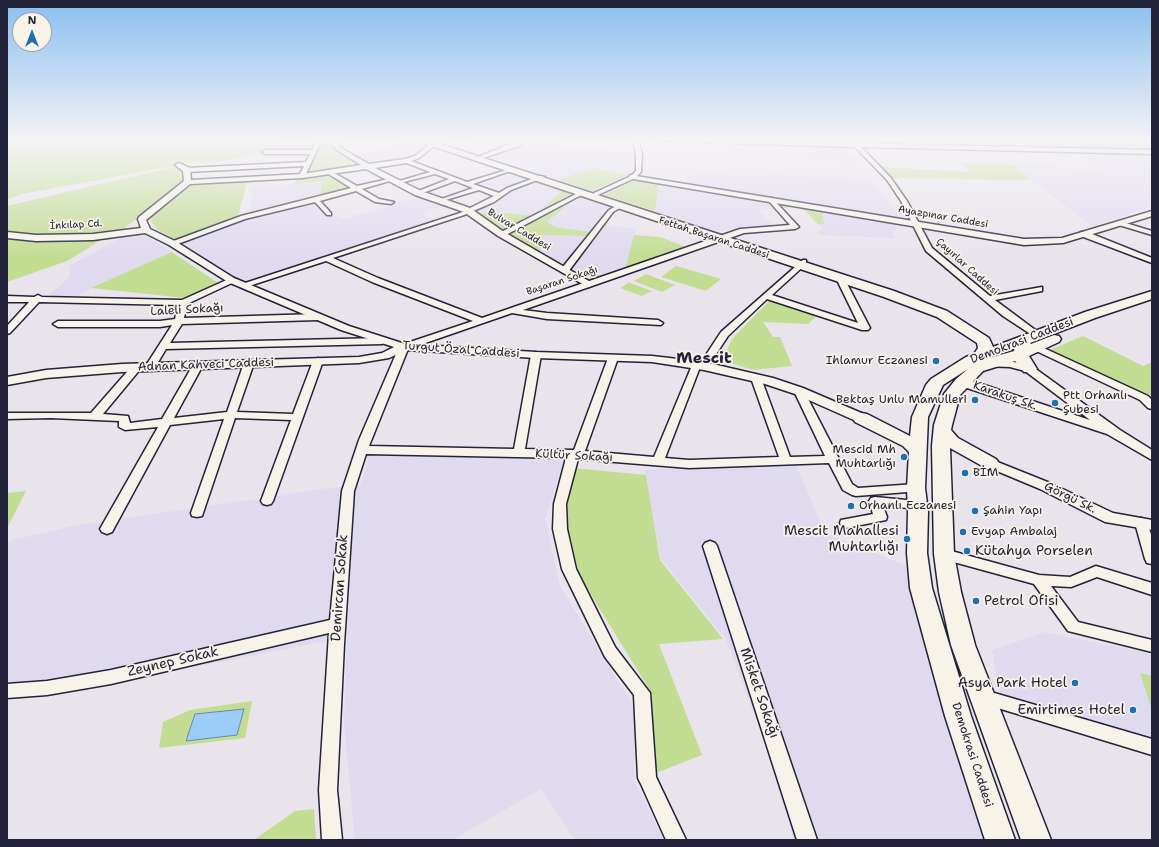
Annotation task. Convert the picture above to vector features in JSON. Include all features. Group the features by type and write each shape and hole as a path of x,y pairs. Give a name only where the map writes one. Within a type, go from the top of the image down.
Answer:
{"main road":[{"name":"Fettah Başaran Caddesi","path":"546,181 580,194 801,264 942,314 984,341 986,349 983,360"},
{"name":"Fettah Başaran Caddesi","path":"549,181 596,194 724,239"},
{"name":"Fettah Başaran Caddesi","path":"801,264 888,289 940,309 956,316 988,336 1002,342 1026,343"},
{"name":"Demokrasi Caddesi","path":"1000,840 958,716 921,588 917,553 918,512 916,488 920,417 932,388 937,382 983,360 1026,343 1090,314 1152,295"},
{"name":"Demokrasi Caddesi","path":"1036,840 963,645 950,592 944,554 942,435 952,394 983,360 998,348 1026,343 1152,303"},
{"name":"Fettah Başaran Caddesi","path":"988,336 996,343 998,348"},
{"path":"1026,343 1022,360 1029,369"},
{"path":"861,418 903,427 915,424 920,417"},
{"path":"861,418 909,442 918,451 928,452 942,435"},
{"path":"918,451 936,432 942,435 951,448 966,452 990,463"},
{"path":"942,471 946,462 956,456 968,457 990,463"}],"street":[{"path":"146,230 142,219 188,182 216,181"},
{"path":"343,181 377,201 391,202"},
{"path":"172,243 243,216 395,181"},
{"name":"Bulvar Caddesi","path":"395,181 418,193 467,210 501,234 589,284"},
{"path":"418,193 451,181"},
{"path":"459,181 500,196"},
{"path":"467,184 477,181"},
{"path":"243,285 462,214 467,210 500,196 509,189 533,181"},
{"path":"596,194 625,181"},
{"name":"Ayazpınar Caddesi","path":"655,181 1024,242 1056,241 1152,214"},
{"name":"Çayırlar Caddesi","path":"889,181 904,201 929,249 987,299 1026,343 1070,365 1148,399"},
{"path":"441,201 479,188"},
{"path":"501,234 580,194"},
{"name":"Başaran Sokağı","path":"404,347 480,320 724,239 743,231 795,227 770,199"},
{"path":"316,200 329,214"},
{"path":"565,270 611,211 620,206"},
{"path":"1122,223 1152,233"},
{"name":"İnkılap Cd.","path":"7,235 36,238 94,237 146,230"},
{"name":"Turgut Özal Caddesi","path":"146,230 172,243 231,280 318,317 382,341 404,347 536,355 652,359 700,366 756,378 799,391 861,418"},
{"path":"1084,234 1152,261"},
{"path":"326,258 376,280 480,320"},
{"path":"658,462 700,366 724,334 801,264"},
{"path":"766,296 865,328 840,278"},
{"path":"7,299 38,298 183,303 231,280"},
{"path":"987,299 1039,289"},
{"path":"7,331 38,298"},
{"path":"150,367 179,321 183,303"},
{"path":"510,310 547,316 658,323"},
{"name":"Laleli Sokağı","path":"58,324 160,324 179,321 318,317"},
{"path":"163,346 382,341"},
{"name":"Adnan Kahveci Caddesi","path":"7,381 46,374 137,367 359,360 385,356 404,347"},
{"name":"Demircan Sokak","path":"332,840 328,790 337,625 348,491 362,450 404,347"},
{"path":"519,453 536,355"},
{"path":"613,358 576,454 560,504 560,529 569,569 610,652 642,693 647,778 676,840"},
{"path":"983,360 1010,364 1029,369 1086,418"},
{"path":"267,501 318,361"},
{"path":"197,513 248,363"},
{"path":"107,529 198,365"},
{"path":"95,416 137,367"},
{"path":"756,378 786,461"},
{"name":"Karakuş Sk.","path":"962,382 1086,418 1115,433 1152,456"},
{"path":"799,391 847,487 856,492 916,488"},
{"path":"1148,399 1152,406"},
{"path":"7,416 95,416 124,418 125,427 165,424 231,415 298,417"},
{"name":"Kültür Sokağı","path":"362,450 576,454 689,464 833,460"},
{"name":"Görgü Sk.","path":"990,463 1045,486 1110,518 1146,524"},
{"path":"846,523 881,517 875,500 912,504 918,512"},
{"path":"1146,524 1152,559"},
{"name":"Misket Sokağı","path":"710,546 807,840"},
{"path":"944,554 1039,580 1071,582 1096,572 1152,589"},
{"path":"1039,580 1073,627 1152,646"},
{"name":"Zeynep Sokak","path":"7,691 47,688 111,677 337,625"},
{"path":"981,696 1152,747"},
{"name":"Demokrasi Caddesi","path":"1026,815 1028,840"}],"shaded area":[{"path":"482,181 534,181 563,190 534,216 497,212 477,214 468,208 497,197 472,184"},
{"path":"560,181 618,181 593,191"},
{"path":"686,181 874,181 901,218 684,183"},
{"path":"1033,181 1152,181 1152,206 1092,227"},
{"path":"321,182 321,197 311,200 327,217 335,215 345,219 403,201 423,197 445,205 422,214 435,220 244,282 180,242 249,217 253,186"},
{"path":"659,184 769,201 775,208 759,210 774,227 713,231 655,211"},
{"path":"575,199 587,199 612,206 598,224 636,229 625,269 591,281 539,253 543,235 588,236 591,232 555,227 547,222"},
{"path":"822,210 891,222 897,226 892,235 896,238 816,235 822,228 818,224 824,224"},
{"path":"146,236 173,252 75,297 49,295 70,277 69,266 122,237"},
{"path":"370,454 565,456 545,519 560,586 635,709 634,781 664,840 575,840 541,789 452,840 355,840 344,725 347,637 64,693 7,699 7,544 12,540 78,525 337,487 360,486"},
{"path":"796,464 825,533 912,568 988,840 794,840 763,738 726,639 661,559 645,470"},
{"path":"1044,632 1152,654 1152,748 1002,705 992,650"}],"green space":[{"path":"7,181 95,181 22,194 7,200"},
{"path":"115,181 183,181 184,182 122,230 97,233 43,235 7,231 7,206"},
{"path":"295,181 338,181 352,188 321,197 321,182 294,183"},
{"path":"561,181 616,181 593,191"},
{"path":"633,181 659,184 655,211 604,195"},
{"path":"247,182 238,216 175,239 156,229 149,218 193,184"},
{"path":"563,190 575,194 534,216"},
{"path":"578,196 587,199 575,199 547,222 555,227 591,232 588,236 543,235 539,253 507,233"},
{"path":"777,202 822,210 824,224 818,224 801,207 783,208"},
{"path":"497,212 534,216 503,229 477,214"},
{"path":"634,235 661,237 688,248 625,269"},
{"path":"7,239 32,241 103,239 67,261 7,282"},
{"path":"172,252 218,283 185,298 91,288"},
{"path":"676,266 721,279 706,291 661,277"},
{"path":"646,274 675,285 662,292 634,281"},
{"path":"630,282 652,291 642,296 620,288"},
{"path":"770,300 818,315 808,324 763,322 773,337 780,337 792,366 754,370 726,362 723,359 732,339"},
{"path":"1083,336 1143,366 1152,362 1152,395 1141,394 1053,354 1050,350"},
{"path":"574,468 646,475 660,560 723,639 659,644 702,755 656,773 651,692 580,577 567,529 568,499"},
{"path":"26,491 7,528 7,493"},
{"path":"1140,673 1152,676 1152,707 1151,707"},
{"path":"252,701 245,738 159,748 163,722 190,710"},
{"path":"314,809 316,840 254,840 295,811"}],"water":[{"path":"244,709 237,735 186,741 195,714"}],"place":[{"name":"Ihlamur Eczanesi","path":"936,361"},
{"name":"Bektaş Unlu Mamulleri","path":"975,400"},
{"name":"Ptt Orhanlı Şubesi","path":"1055,403"},
{"name":"Mescid Mh Muhtarlığı","path":"904,457"},
{"name":"BİM","path":"965,473"},
{"name":"Orhanlı Eczanesi","path":"851,506"},
{"name":"Şahin Yapı","path":"975,511"},
{"name":"Evyap Ambalaj","path":"963,532"},
{"name":"Mescit Mahallesi Muhtarlığı","path":"907,539"},
{"name":"Kütahya Porselen","path":"967,551"},
{"name":"Petrol Ofisi","path":"976,601"},
{"name":"Asya Park Hotel","path":"1075,683"},
{"name":"Emirtimes Hotel","path":"1133,710"}],"district":[{"name":"Mescit","path":"704,359"}]}
